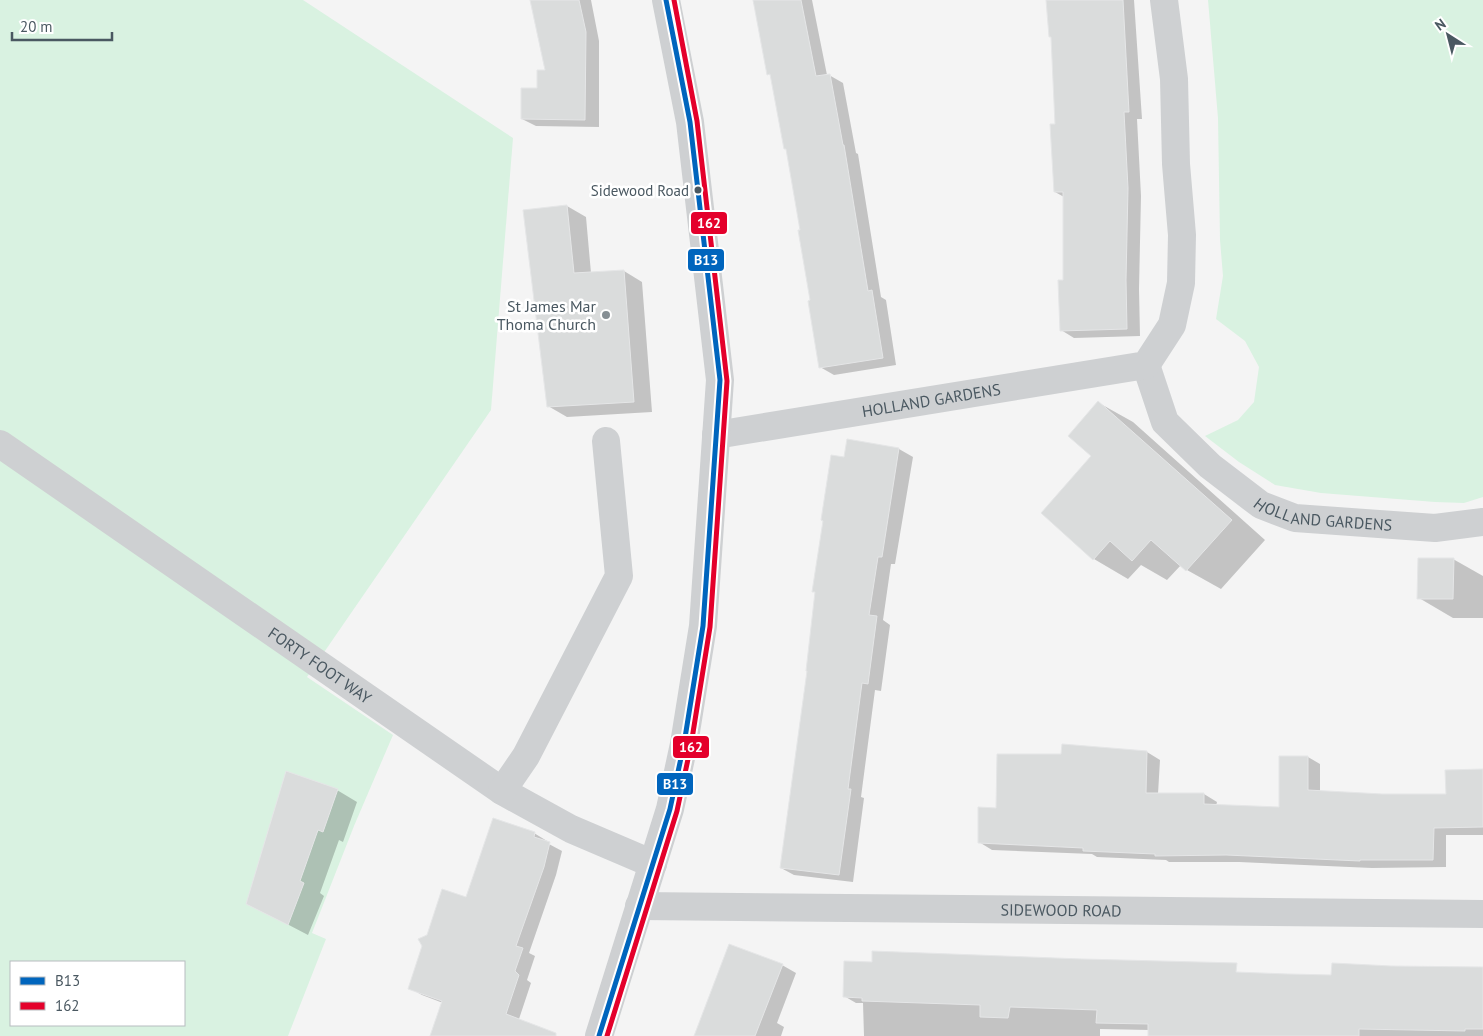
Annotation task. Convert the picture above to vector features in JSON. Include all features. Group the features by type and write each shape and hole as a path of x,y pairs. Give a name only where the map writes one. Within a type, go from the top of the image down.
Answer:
{"street":[{"path":"599,1036 670,809 684,744 703,626 720,380 690,122 666,0"},
{"path":"1146,364 1172,324 1181,283 1182,235 1176,164 1174,78 1164,0"},
{"name":"HOLLAND GARDENS","path":"716,435 1146,364 1165,422 1210,466 1261,505 1295,518 1435,528 1483,522"},
{"path":"502,791 526,756 618,576 606,441"},
{"name":"FORTY FOOT WAY","path":"0,444 502,791 572,829 653,864"},
{"name":"SIDEWOOD ROAD","path":"640,906 1483,914"}],"green space":[{"path":"0,0 303,0 513,138 491,410 307,677 393,735 354,826 312,933 326,939 288,1036 0,1036"},
{"path":"1208,0 1483,0 1483,497 1464,503 1435,502 1321,493 1275,485 1239,462 1205,436 1238,420 1254,402 1259,367 1245,341 1216,319 1223,276 1220,240 1218,118"}],"building":[{"path":"530,0 579,0 586,32 585,120 521,119 521,88 537,88 537,70 545,70"},
{"path":"753,0 801,0 816,76 830,74 844,145 868,291 872,290 883,358 819,368 798,230 800,230 786,149 784,149 770,74 767,75"},
{"path":"1046,0 1123,0 1129,112 1124,112 1128,188 1127,329 1060,331 1058,280 1063,280 1063,192 1054,192 1050,124 1055,124 1051,37 1049,37"},
{"path":"567,205 574,273 624,270 634,402 547,407 523,210"},
{"path":"1098,401 1232,520 1186,571 1151,540 1132,561 1110,541 1093,560 1041,513 1091,456 1068,436"},
{"path":"847,439 899,448 882,557 878,557 869,615 877,616 868,684 862,683 848,789 851,789 839,875 780,868 807,671 815,592 812,592 831,455 844,457"},
{"path":"1418,558 1454,558 1453,599 1417,599"},
{"path":"1062,744 1147,751 1146,793 1204,793 1204,804 1279,807 1279,756 1308,756 1308,790 1382,794 1446,794 1445,770 1483,769 1483,827 1434,828 1433,860 1360,861 1226,855 1155,856 1155,854 1083,851 1083,848 978,843 978,807 996,808 997,754 1061,754"},
{"path":"286,771 338,789 323,832 318,830 300,881 304,883 288,925 246,904"},
{"path":"493,818 535,832 534,837 550,842 544,867 516,946 523,948 515,971 519,975 506,1014 556,1033 556,1036 430,1036 442,1001 408,989 422,946 418,939 427,935 442,889 466,897"},
{"path":"729,944 783,964 755,1036 694,1036"},
{"path":"872,951 1237,963 1236,972 1288,974 1331,975 1332,963 1483,967 1483,1029 1465,1029 1465,1031 1359,1029 1359,1036 1148,1036 1148,1024 1096,1023 1097,1010 1010,1007 1008,1018 980,1017 980,1005 862,1001 862,998 843,997 844,961 872,962"}],"transit line":[{"name":"B13","path":"599,1036 670,809 684,744 703,626 720,380 690,122 666,0"},
{"name":"162","path":"607,1036 677,811 691,745 710,627 727,381 697,121 674,0"}],"place":[{"name":"Sidewood Road","path":"698,190"},
{"name":"St James Mar Thoma Church","path":"606,315"}]}
